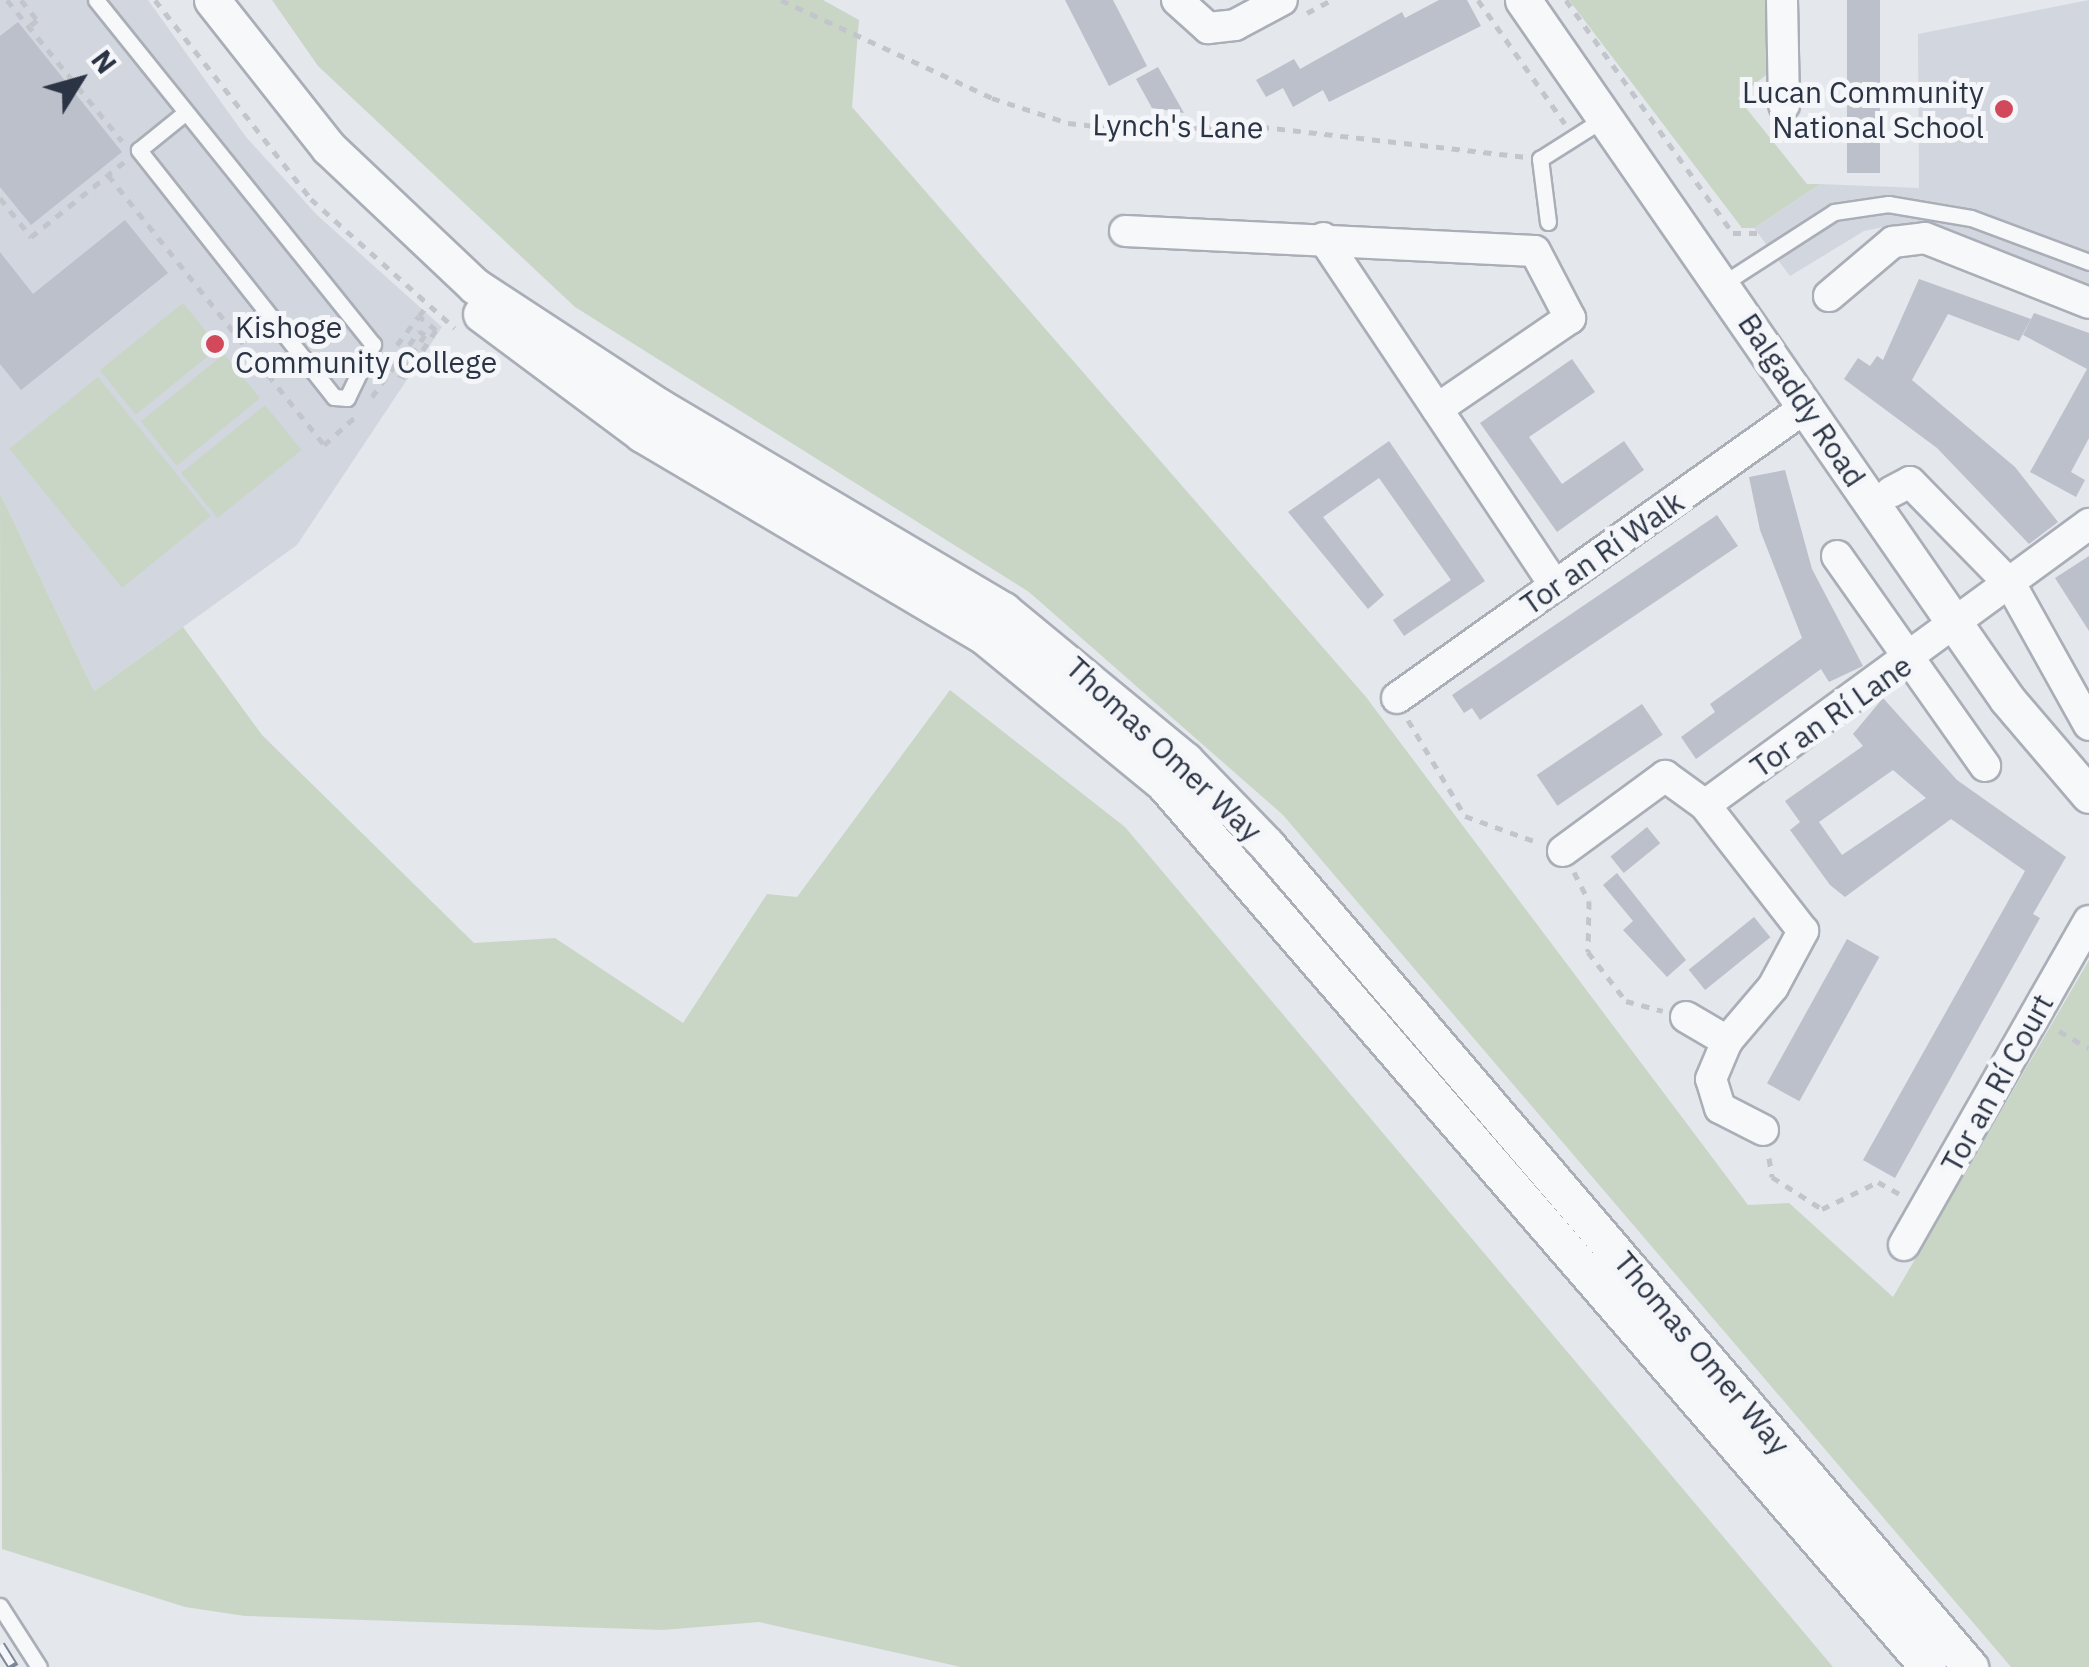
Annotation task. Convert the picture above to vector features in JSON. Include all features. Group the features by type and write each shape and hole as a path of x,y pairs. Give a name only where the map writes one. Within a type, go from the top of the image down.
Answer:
{"street":[{"name":"Thomas Omer Way","path":"191,0 316,160 478,312 642,434 984,637 1163,783 1928,1667"},
{"name":"Thomas Omer Way","path":"212,0 329,148 474,286 660,407 1004,610 1185,760 1279,859 1970,1667"},
{"path":"1176,0 1208,28 1235,25 1282,0"},
{"name":"Balgaddy Road","path":"1522,0 1588,127 1724,282 1955,624 2089,794"},
{"path":"1782,0 1784,105"},
{"path":"1124,231 1323,238 1535,252 1570,318 1438,409"},
{"path":"1323,238 1555,586"},
{"path":"1829,296 1893,242 1926,238 2089,302"},
{"name":"Tor an Rí Walk","path":"1397,698 1806,408"},
{"path":"1892,492 1910,482 2011,585 2089,726"},
{"name":"Tor an Rí Lane","path":"1705,804 1909,661 2089,524"},
{"path":"1837,556 1985,766"},
{"path":"1563,852 1665,776 1705,804 1802,931 1773,987 1727,1040 1711,1080 1720,1108 1764,1130"},
{"name":"Tor an Rí Court","path":"1904,1245 2089,920"},
{"path":"1686,1017 1727,1040"}],"lane":[{"path":"96,0 373,344 347,398 334,397 138,150 186,112"},
{"path":"1548,222 1540,159 1588,127"},
{"path":"1724,282 1834,212 1888,204 1971,218 2089,262"},
{"path":"0,1606 39,1667"}],"path":[{"path":"7,0 132,155"},
{"path":"22,0 37,20 29,27"},
{"path":"155,0 311,199 460,332"},
{"name":"Lynch's Lane","path":"781,0 992,98 1068,123 1143,131 1246,124 1540,159"},
{"path":"1478,0 1588,127"},
{"path":"1566,0 1733,233"},
{"path":"0,198 31,236 108,175"},
{"path":"397,345 419,316"},
{"path":"1397,698 1466,816 1563,852 1588,902 1588,952 1626,1001 1686,1017"},
{"path":"2044,1022 2089,1048"},
{"path":"1764,1130 1772,1176 1814,1206 1833,1208 1878,1182 1926,1210"}],"shaded area":[{"name":"Kishoge Community College","path":"0,0 148,0 246,137 317,215 442,327 297,545 94,691 0,493"},
{"name":"Lucan Community National School","path":"2089,0 2089,293 1898,224 1864,231 1790,276 1754,228 1820,184 1919,188 1918,34"}],"green space":[{"path":"272,0 823,0 859,20 852,107 1366,697 1748,1205 1789,1203 1893,1297 2089,960 2089,1667 2011,1667 1283,815 1029,592 575,307 318,66"},
{"path":"1569,0 1766,0 1766,75 1738,98 1807,184 1820,184 1754,228 1742,228"},
{"path":"183,303 219,347 136,415 100,370"},
{"path":"224,354 260,398 177,466 141,421"},
{"path":"98,377 211,516 122,588 9,449"},
{"path":"265,405 302,450 218,518 181,473"},
{"path":"0,493 94,691 183,627 262,735 474,943 555,938 683,1023 767,894 797,897 950,690 1125,827 1833,1667 961,1667 759,1622 663,1630 245,1616 185,1607 2,1549"}],"building":[{"path":"1065,0 1113,0 1147,66 1109,86"},
{"path":"1439,0 1467,0 1481,26 1329,102 1323,90 1293,107 1283,88 1266,97 1256,80 1294,59 1300,69 1402,12 1405,18"},
{"path":"1847,0 1880,0 1880,173 1847,173"},
{"path":"18,22 122,152 31,225 0,187 0,36"},
{"path":"1158,67 1184,113 1152,108 1136,79"},
{"path":"125,220 168,273 21,390 0,364 0,252 33,294"},
{"path":"1919,279 2031,319 2019,341 1948,314 1912,380 2015,467 2058,522 2029,544 1937,448 1844,379 1858,358 1870,366 1877,356 1883,360"},
{"path":"2034,313 2089,333 2089,438 2071,472 2085,480 2076,497 2030,472 2087,369 2023,335"},
{"path":"1572,359 1595,392 1529,437 1562,484 1624,441 1644,470 1557,532 1480,423"},
{"path":"1389,441 1485,581 1404,636 1393,620 1451,580 1379,478 1323,517 1384,595 1368,609 1288,512"},
{"path":"1785,470 1812,569 1863,666 1829,682 1821,669 1696,759 1681,737 1715,712 1710,704 1802,638 1760,530 1749,477"},
{"path":"1717,515 1738,546 1480,720 1472,708 1464,713 1452,695"},
{"path":"2089,556 2089,631 2055,578"},
{"path":"1883,698 1957,780 2066,857 2033,914 2040,918 1895,1178 1863,1160 2025,871 1951,819 1845,897 1830,885 1790,830 1800,822 1785,801 1863,746 1853,734","holes":["1893,770 1926,798 1842,855 1819,822"]},
{"path":"1642,704 1663,735 1557,806 1537,775"},
{"path":"1647,827 1660,843 1624,873 1610,857"},
{"path":"1617,873 1686,960 1667,977 1623,930 1633,921 1603,885"},
{"path":"1754,917 1770,937 1705,990 1689,970"},
{"path":"1847,939 1879,957 1799,1101 1767,1083"}],"railway":[{"path":"0,1645 14,1667"}],"place":[{"name":"Lucan Community National School","path":"2004,109"},
{"name":"Kishoge Community College","path":"215,344"}]}
